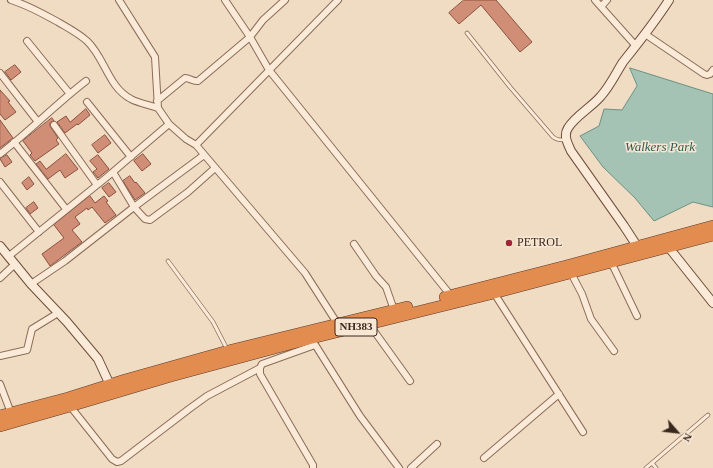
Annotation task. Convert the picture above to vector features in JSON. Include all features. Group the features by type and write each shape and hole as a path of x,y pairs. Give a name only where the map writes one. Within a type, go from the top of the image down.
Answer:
{"highway":[{"name":"NH383","path":"0,426 70,406 126,385 228,351 312,338 337,324 394,310 494,293 610,263 713,226"},
{"name":"NH383","path":"5,414 68,398 110,385 126,385 178,374 369,324 637,246 666,243 713,234"}],"main road":[{"path":"637,246 571,151 566,140 566,135 567,129 574,121 602,96 622,64 669,0"},
{"path":"666,243 713,303"},
{"path":"0,246 31,284 98,360 110,385"}],"street":[{"path":"11,0 26,5 77,33 87,41 97,53 109,76 123,93 131,99 158,108"},
{"path":"119,0 155,57 158,108 170,124 186,139 196,145 305,273 337,324"},
{"path":"225,0 250,37 269,70 453,299"},
{"path":"157,101 185,78 198,81 250,37 264,20 285,0"},
{"path":"196,145 338,0"},
{"path":"595,0 636,46"},
{"path":"601,7 607,0"},
{"path":"645,34 704,74 710,74 713,70"},
{"path":"27,41 70,94"},
{"path":"0,73 38,122"},
{"path":"0,153 86,81"},
{"path":"88,102 131,157"},
{"path":"8,256 113,172 170,124"},
{"path":"54,125 97,185"},
{"path":"14,142 66,209"},
{"path":"31,284 65,261 204,155"},
{"path":"113,172 134,207 145,219 150,220 188,192 215,168"},
{"path":"0,182 39,232"},
{"path":"354,244 376,276 386,287 394,310"},
{"path":"610,263 614,268 637,316"},
{"path":"0,278 15,264"},
{"path":"571,273 582,294 591,318 614,351"},
{"path":"494,293 583,432"},
{"path":"0,356 27,350 32,329 58,313"},
{"path":"369,324 410,381"},
{"path":"70,406 112,459 117,462 121,461 208,396 260,368 262,364 312,338 360,416 399,468"},
{"path":"260,368 260,374 313,465 313,468"},
{"path":"0,384 5,414"},
{"path":"484,458 559,394"},
{"path":"411,468 437,444"}],"lane":[{"path":"467,33 510,87 552,136 556,139 566,140"},
{"path":"168,261 213,322 228,351"},
{"path":"646,468 708,415"},
{"path":"652,463 656,468"}],"water":[{"name":"Walkers Park","path":"630,68 713,94 713,207 693,202 654,221 635,198 603,167 580,136 599,126 604,109 622,110 637,86"}],"building":[{"path":"464,0 496,0 532,42 520,52 481,5 459,24 449,13"},
{"path":"15,65 21,72 11,80 5,72"},
{"path":"0,90 10,101 8,102 16,112 5,120 0,114"},
{"path":"86,109 90,115 65,133 57,122 66,116 70,122"},
{"path":"52,118 54,121 50,123 50,126 58,138 56,140 59,144 35,161 30,155 32,153 23,141"},
{"path":"0,120 13,138 0,148"},
{"path":"105,135 111,143 98,153 92,145"},
{"path":"66,154 78,169 65,178 60,170 48,179 36,164 40,161 46,169"},
{"path":"143,154 151,164 142,171 134,161"},
{"path":"7,155 12,162 5,167 0,159"},
{"path":"98,155 109,169 98,178 93,172 97,169 90,161"},
{"path":"130,176 145,193 135,200 123,181"},
{"path":"29,177 34,184 27,190 22,183"},
{"path":"109,183 116,192 109,197 102,188"},
{"path":"90,196 95,203 104,196 108,201 106,202 116,215 105,223 92,207 88,210 87,208 75,217 80,224 72,230 82,242 50,266 42,254 64,238 54,225"},
{"path":"34,202 38,208 30,214 26,208"}],"place":[{"name":"PETROL","path":"509,243"}]}
